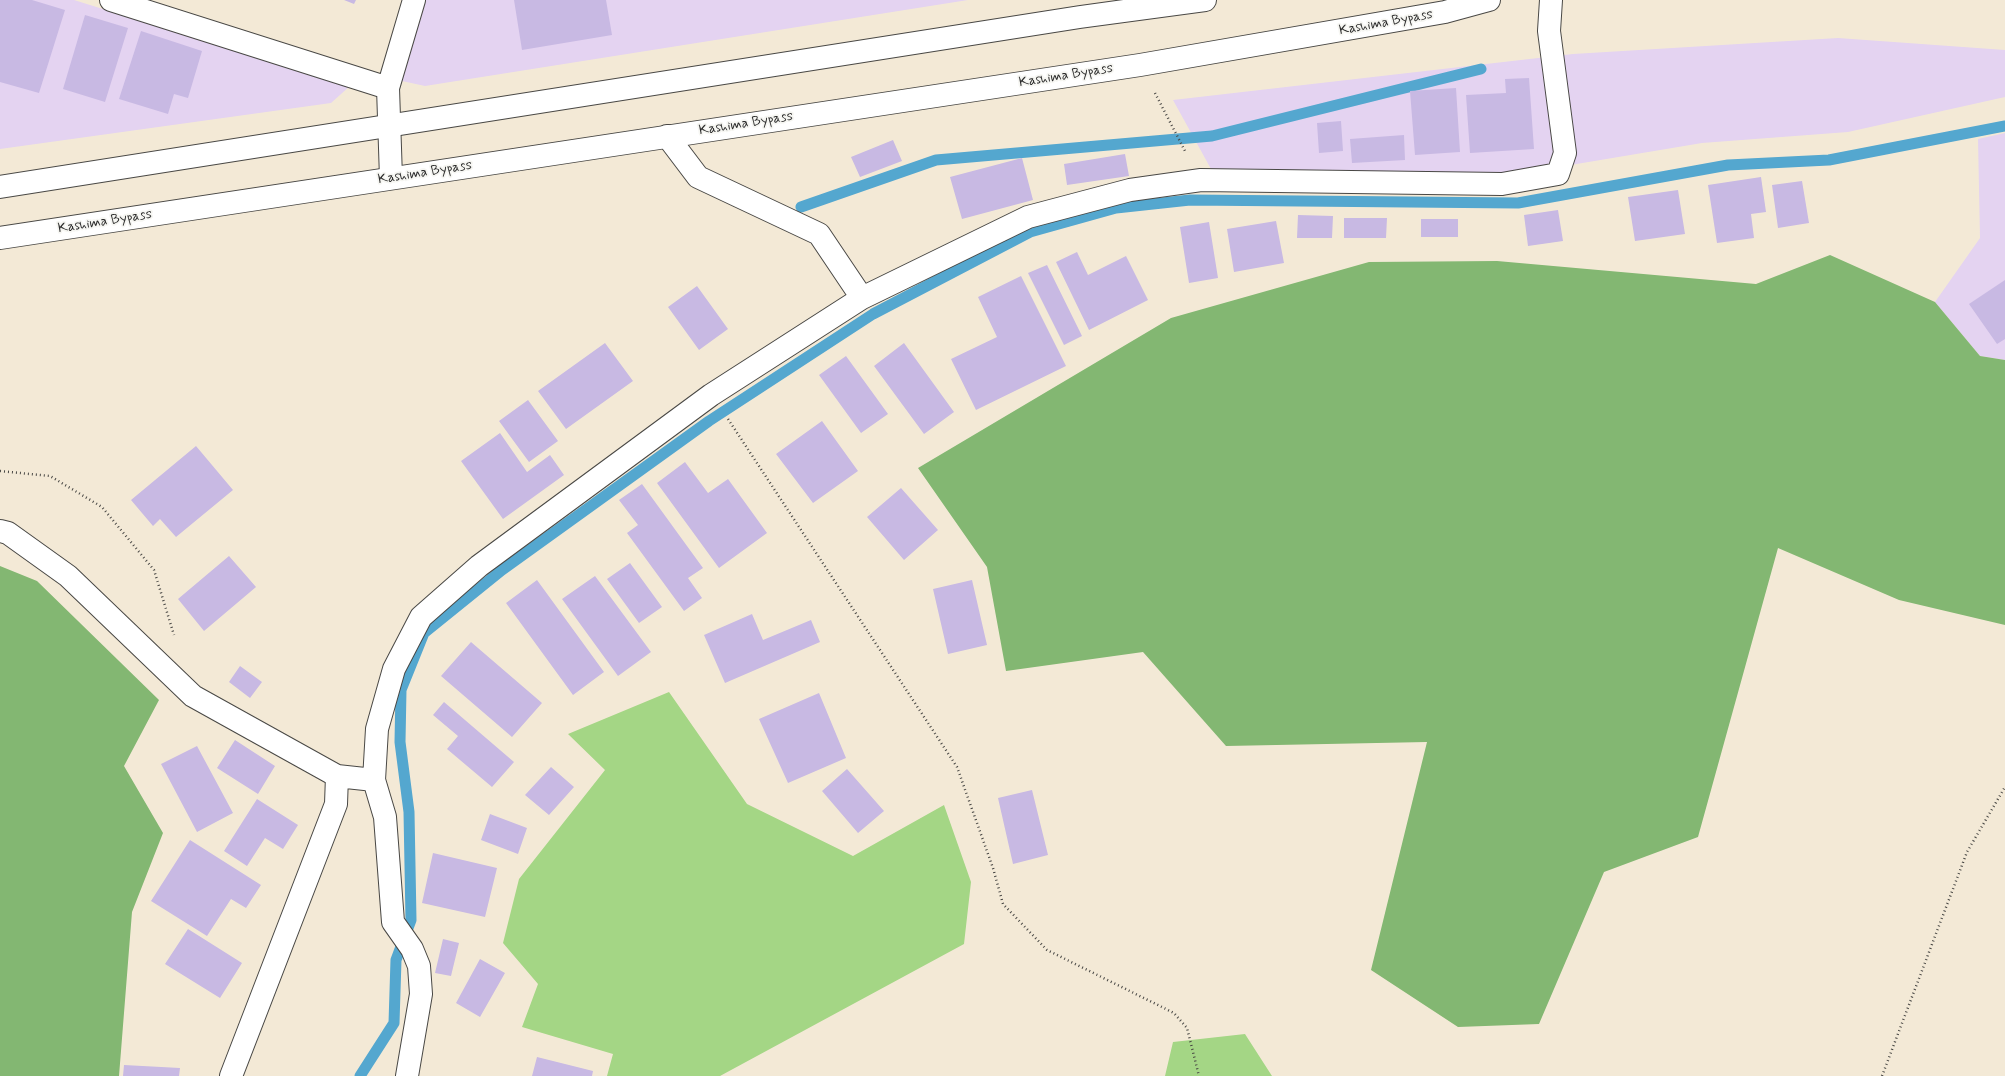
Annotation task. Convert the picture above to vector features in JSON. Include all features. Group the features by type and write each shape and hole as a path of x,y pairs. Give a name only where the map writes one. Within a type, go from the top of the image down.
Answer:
{"main road":[{"path":"111,0 388,88"},
{"path":"390,178 388,88 414,0"},
{"path":"0,187 390,124 1080,17 1205,0"},
{"name":"Kashima Bypass","path":"0,238 1140,65 1445,12 1489,0"},
{"path":"407,1076 421,994 419,966 412,949 392,922 385,817 374,780 377,729 394,669 421,617 479,566 700,404 862,298 1028,217 1130,190 1201,180 1502,184 1558,174 1565,153 1549,31 1551,0"},
{"path":"667,136 698,177 819,234 862,298"},
{"path":"0,531 8,533 68,576 192,696 337,776 374,780"},
{"path":"231,1076 336,804 337,776"}],"path":[{"path":"1140,65 1183,146"},
{"path":"729,421 957,767 993,868 1003,904 1047,950 1174,1013 1188,1028 1199,1076"},
{"path":"0,471 50,476 102,508 154,570 174,637"},
{"path":"1882,1076 1967,852 2005,787"}],"shaded area":[{"path":"0,0 74,0 350,86 331,103 0,149"},
{"path":"426,0 968,0 425,86 402,81"},
{"path":"1838,38 2005,50 2005,97 1848,132 1702,143 1493,178 1211,169 1173,100 1573,54"},
{"path":"2005,133 2005,360 1980,356 1935,302 1980,238 1978,139"}],"green space":[{"path":"1830,255 1935,302 1980,356 2005,360 2005,625 1899,600 1778,548 1698,837 1604,872 1539,1024 1458,1027 1371,970 1427,742 1226,746 1143,652 1006,671 987,567 918,468 1171,318 1369,262 1497,261 1756,284"},
{"path":"0,566 37,581 159,700 124,766 163,833 132,912 119,1076 0,1076"},
{"path":"669,692 747,804 853,856 944,805 971,882 964,944 720,1076 607,1076 613,1054 522,1027 538,984 503,943 519,879 605,770 568,734"},
{"path":"1245,1034 1272,1076 1165,1076 1173,1042"}],"building":[{"path":"0,0 32,0 65,10 39,93 0,82"},
{"path":"344,0 356,0 354,4"},
{"path":"514,0 606,0 612,35 522,50"},
{"path":"85,15 128,28 105,102 63,89"},
{"path":"141,31 202,51 188,98 174,94 168,114 119,99"},
{"path":"1529,78 1534,149 1470,153 1466,95 1506,93 1505,79"},
{"path":"1456,88 1460,152 1415,155 1410,91"},
{"path":"1341,121 1343,151 1319,153 1317,123"},
{"path":"1404,135 1405,160 1352,163 1350,139"},
{"path":"893,140 902,161 860,177 851,157"},
{"path":"1125,154 1129,176 1067,185 1064,164"},
{"path":"1022,158 1033,200 962,219 950,177"},
{"path":"1761,177 1766,212 1751,214 1754,238 1717,243 1708,185"},
{"path":"1802,181 1809,223 1778,228 1772,185"},
{"path":"1678,190 1685,234 1635,241 1628,197"},
{"path":"1558,210 1563,241 1528,246 1524,215"},
{"path":"1298,215 1333,216 1332,238 1297,238"},
{"path":"1344,218 1387,218 1386,238 1344,238"},
{"path":"1421,219 1458,219 1458,237 1421,237"},
{"path":"1276,221 1284,263 1234,272 1227,229"},
{"path":"1209,222 1218,278 1189,283 1180,227"},
{"path":"1077,252 1088,275 1126,256 1148,300 1089,330 1056,262"},
{"path":"1047,265 1082,336 1064,345 1028,273"},
{"path":"1021,276 1066,366 976,410 951,359 997,337 978,297"},
{"path":"2005,280 2005,339 1997,344 1969,304"},
{"path":"697,286 728,329 699,350 668,307"},
{"path":"605,343 633,381 566,429 538,391"},
{"path":"904,343 954,412 924,434 874,366"},
{"path":"846,356 888,414 861,433 819,375"},
{"path":"528,400 558,441 529,462 499,421"},
{"path":"822,421 858,471 813,503 776,454"},
{"path":"500,433 527,472 550,455 564,475 503,519 461,461"},
{"path":"196,446 233,490 176,537 160,519 153,526 131,500"},
{"path":"685,462 708,493 728,479 767,533 719,568 657,483"},
{"path":"642,484 703,568 688,578 702,598 684,611 627,533 638,525 619,500"},
{"path":"901,488 938,530 904,560 867,517"},
{"path":"229,556 256,587 204,631 178,599"},
{"path":"630,563 662,607 639,623 607,579"},
{"path":"595,576 651,652 618,676 562,599"},
{"path":"537,580 604,672 573,695 506,603"},
{"path":"972,580 987,645 948,654 933,589"},
{"path":"752,614 763,640 811,620 820,642 725,683 704,635"},
{"path":"471,642 542,703 512,737 441,676"},
{"path":"240,666 262,682 250,698 229,682"},
{"path":"819,693 846,758 788,783 759,719"},
{"path":"444,702 514,762 492,787 447,749 458,736 433,715"},
{"path":"235,740 275,766 258,794 217,768"},
{"path":"197,746 233,813 197,832 161,764"},
{"path":"551,767 574,787 549,815 525,795"},
{"path":"847,769 884,811 858,833 822,791"},
{"path":"1032,790 1048,855 1013,864 998,798"},
{"path":"257,799 298,825 283,849 265,838 247,866 224,851"},
{"path":"490,814 527,828 518,854 481,840"},
{"path":"190,840 261,885 246,908 231,899 207,936 151,901"},
{"path":"433,853 497,868 485,917 422,903"},
{"path":"188,929 242,963 220,998 165,964"},
{"path":"443,939 459,943 451,976 435,973"},
{"path":"480,959 505,973 480,1017 456,1003"},
{"path":"537,1057 593,1071 592,1076 532,1076"},
{"path":"124,1065 180,1068 179,1076 123,1076"}],"waterway":[{"path":"801,207 936,160 1212,136 1481,69"},
{"path":"360,1076 394,1023 396,960 411,920 409,812 400,742 401,690 424,633 502,570 709,421 873,314 1030,232 1116,208 1190,200 1518,203 1728,165 1829,160 2005,126"}]}
